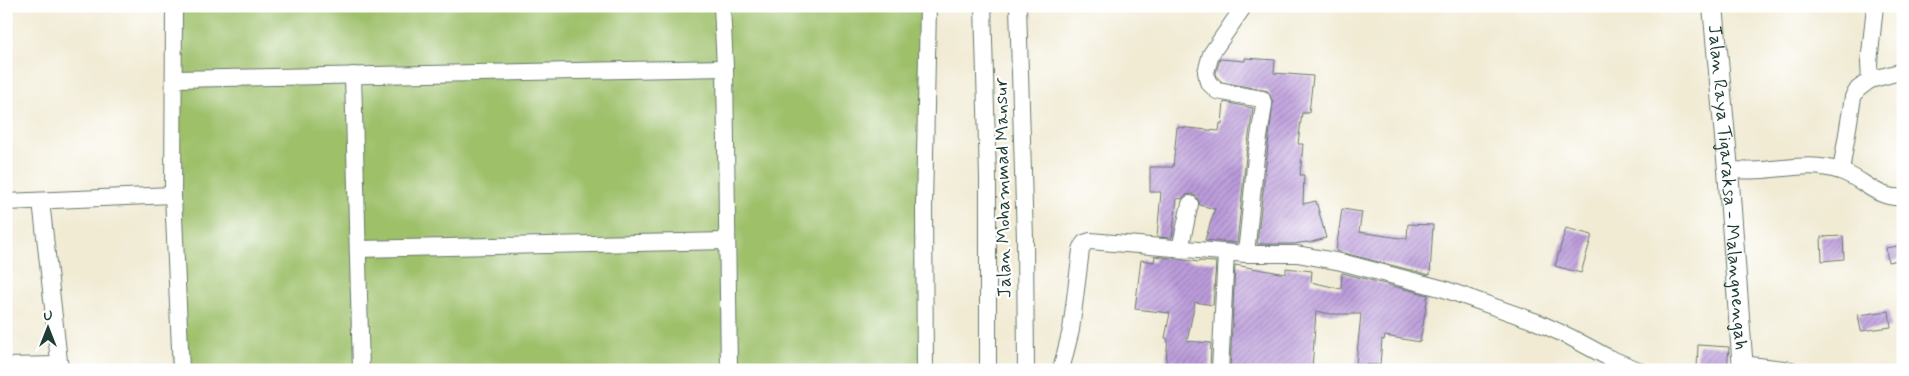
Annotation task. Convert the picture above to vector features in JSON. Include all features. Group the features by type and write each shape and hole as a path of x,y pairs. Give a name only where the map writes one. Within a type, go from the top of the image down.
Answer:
{"main road":[{"name":"Jalan Raya Tigaraksa - Malangnengah","path":"1714,6 1742,367"}],"street":[{"path":"174,6 173,196 181,370"},
{"path":"722,6 725,68 729,370"},
{"path":"925,370 924,206 928,6"},
{"name":"Jalan Mohammad Mansur","path":"982,6 988,178 988,370"},
{"name":"Jalan Mohammad Mansur","path":"1018,6 1025,239 1026,370"},
{"path":"1244,6 1211,54 1206,72 1208,82 1217,91 1262,98 1264,105 1256,157 1246,254"},
{"path":"1870,80 1869,63 1876,6"},
{"path":"175,78 725,68"},
{"path":"1841,171 1853,97 1858,89 1870,80 1903,71"},
{"path":"353,75 361,370"},
{"path":"1728,170 1762,170 1814,165 1841,171 1884,196 1903,197"},
{"path":"6,202 173,196"},
{"path":"6,366 60,367 41,201"},
{"path":"1180,249 1190,204"},
{"path":"358,249 727,241"},
{"path":"1061,370 1070,330 1081,250 1084,243 1090,242 1226,253 1311,256 1444,289 1537,322 1609,358 1638,370"},
{"path":"1220,370 1226,253"},
{"path":"1742,367 1791,370"}],"green space":[{"path":"173,6 928,6 925,370 175,370"}],"building":[{"path":"1245,58 1275,60 1274,73 1313,76 1309,113 1302,113 1298,144 1303,144 1300,175 1304,175 1303,204 1316,201 1326,238 1308,243 1257,244 1273,102 1268,91 1222,82 1216,73 1220,59 1245,61"},
{"path":"1224,102 1253,108 1237,243 1205,240 1215,209 1200,205 1197,197 1192,194 1181,199 1177,198 1172,238 1157,237 1161,192 1150,192 1150,167 1173,167 1177,127 1219,131 1220,123 1222,124"},
{"path":"1342,209 1362,212 1359,232 1407,239 1408,224 1433,225 1430,275 1336,251"},
{"path":"1566,228 1592,235 1581,273 1555,266"},
{"path":"1843,236 1844,259 1822,261 1821,237"},
{"path":"1903,245 1903,259 1888,262 1886,248"},
{"path":"1155,256 1199,262 1216,262 1213,305 1195,302 1187,341 1211,343 1210,370 1165,370 1168,339 1165,338 1170,313 1135,309 1141,260 1154,262"},
{"path":"1235,265 1286,274 1286,268 1312,271 1311,282 1341,289 1342,273 1428,295 1420,342 1385,336 1384,340 1382,339 1380,365 1356,364 1361,314 1331,314 1316,311 1312,370 1230,370"},
{"path":"1889,311 1891,327 1861,331 1858,315"},
{"path":"1698,345 1729,347 1727,370 1697,369"}]}
